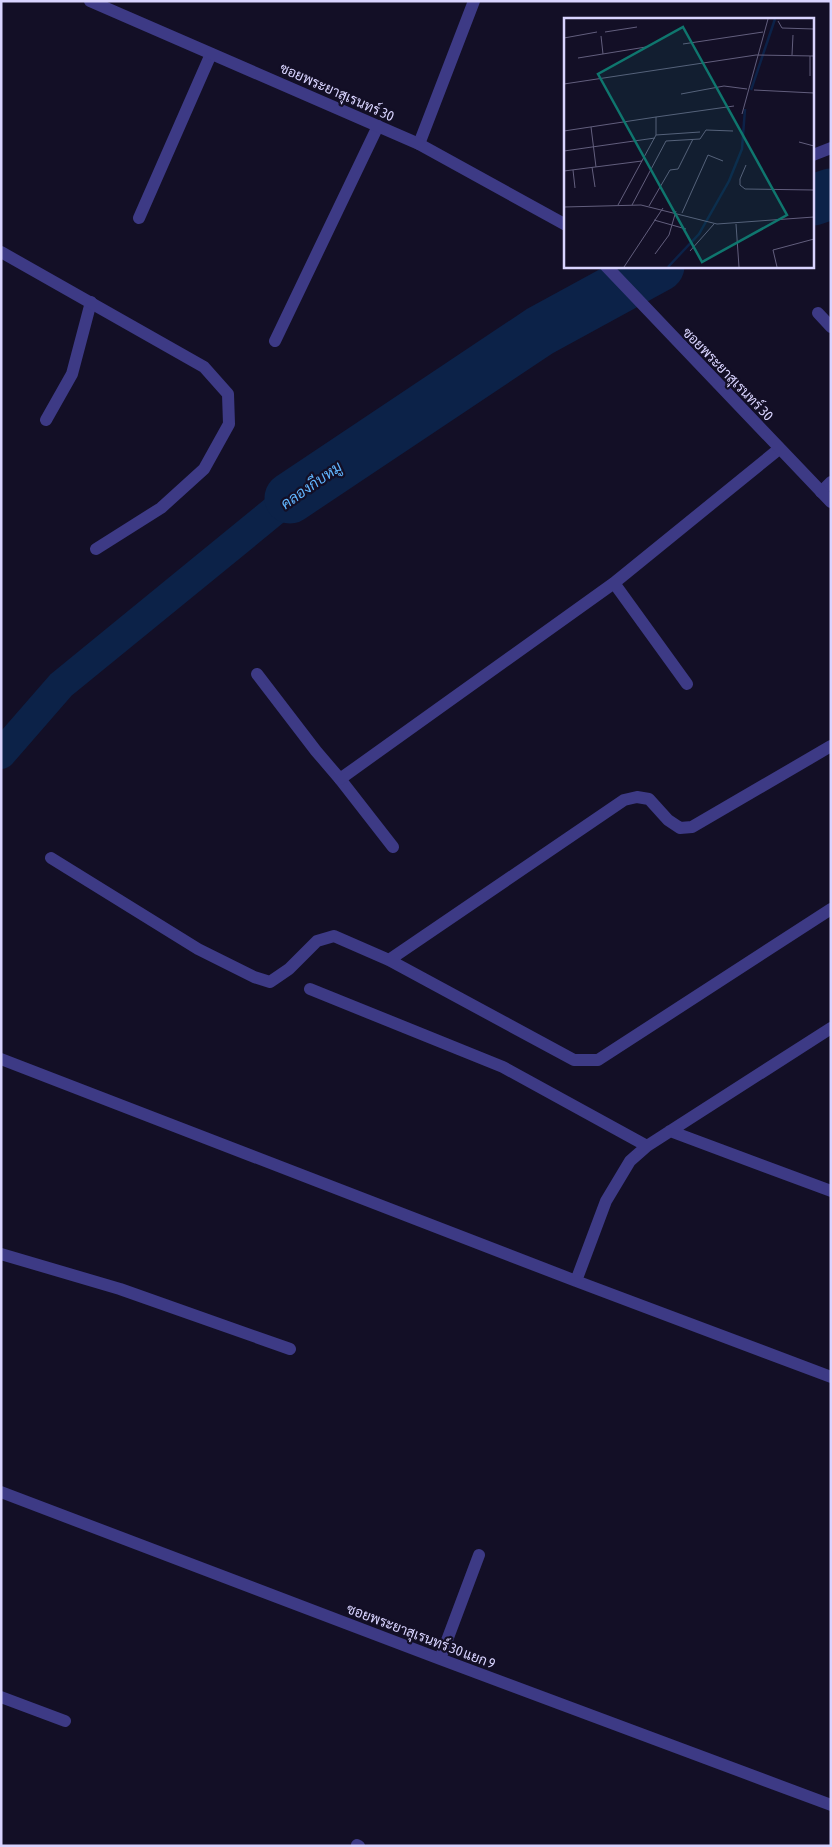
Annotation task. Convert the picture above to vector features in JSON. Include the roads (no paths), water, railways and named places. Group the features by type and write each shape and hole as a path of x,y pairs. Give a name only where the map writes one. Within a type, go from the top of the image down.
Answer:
{"street":[{"name":"ซอยพระยาสุเรนทร์ 30","path":"90,1 419,144 564,224"},
{"path":"419,144 474,1"},
{"path":"139,218 211,54"},
{"path":"274,342 378,126"},
{"path":"814,155 831,148"},
{"path":"1,252 204,367 228,394 229,424 204,469 161,508 96,549"},
{"name":"ซอยพระยาสุเรนทร์ 30","path":"608,268 831,502"},
{"path":"46,420 72,374 91,302"},
{"path":"818,313 831,327"},
{"path":"340,779 614,583 779,449"},
{"path":"821,492 831,482"},
{"path":"614,583 688,684"},
{"path":"257,674 393,847"},
{"path":"389,960 624,800 637,797 649,799 668,820 680,828 692,827 831,746"},
{"path":"51,858 198,949 254,976 270,982 289,970 318,941 334,936 389,960 574,1060 598,1060 831,909"},
{"path":"310,989 503,1067 647,1146"},
{"path":"576,1281 606,1201 630,1161 647,1146 831,1028"},
{"path":"1,1059 576,1281 831,1377"},
{"path":"670,1131 831,1192"},
{"path":"1,1254 120,1289 290,1349"},
{"name":"ซอยพระยาสุเรนทร์ 30 แยก 9","path":"1,1492 831,1805"},
{"path":"440,1659 479,1555"},
{"path":"1,1696 65,1721"}],"waterway":[{"name":"คลองกีบหมู","path":"814,200 831,194"},
{"name":"คลองกีบหมู","path":"290,498 540,331 655,268"},
{"name":"คลองกีบหมู","path":"1,754 61,685 290,498"}]}
